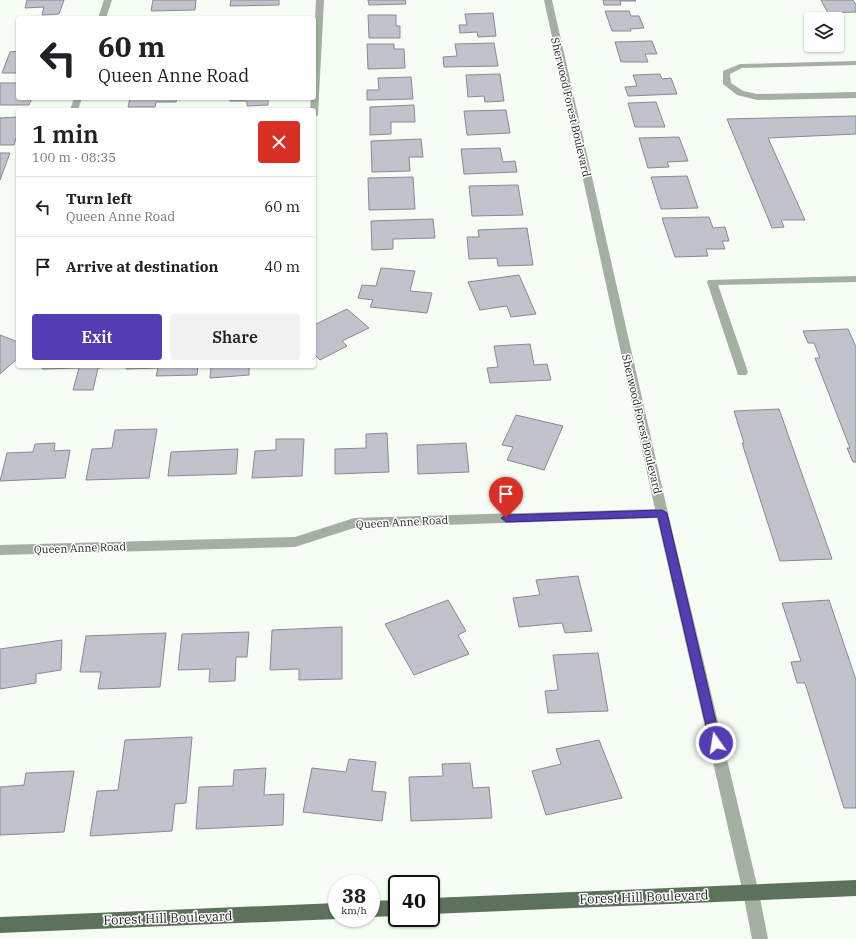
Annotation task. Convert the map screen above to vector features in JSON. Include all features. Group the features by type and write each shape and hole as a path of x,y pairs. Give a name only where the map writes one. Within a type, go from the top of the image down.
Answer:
{"main road":[{"name":"Forest Hill Boulevard","path":"440,906 856,888"},
{"name":"Forest Hill Boulevard","path":"0,925 328,910"}],"street":[{"path":"103,16 108,0"},
{"path":"316,77 320,0"},
{"name":"Sherwood Forest Boulevard","path":"548,0 662,513 751,893 760,939"},
{"path":"856,64 740,66 726,73 727,84 740,93 757,97 856,95"},
{"path":"742,372 712,282 856,279"},
{"name":"Queen Anne Road","path":"0,550 294,542 354,523 662,513"}],"building":[{"path":"27,0 64,0 59,14 42,15 44,7 25,8"},
{"path":"153,0 196,0 195,10 151,11"},
{"path":"231,0 279,0 279,5 230,6"},
{"path":"368,0 405,0 406,4 369,5"},
{"path":"603,0 636,1 620,1 621,5 604,5"},
{"path":"821,0 853,0 856,5 856,12 827,12"},
{"path":"605,11 629,11 631,16 639,16 644,28 630,29 631,31 612,31"},
{"path":"493,13 496,36 478,37 477,32 460,33 459,25 467,25 465,14"},
{"path":"368,15 396,15 396,26 400,26 400,38 369,38"},
{"path":"652,41 657,54 645,54 648,62 621,62 615,42"},
{"path":"494,43 498,66 444,67 443,57 457,56 455,44"},
{"path":"367,44 394,44 394,49 404,49 405,68 368,69"},
{"path":"16,51 16,73 2,73 10,52"},
{"path":"500,74 504,101 485,102 484,96 468,97 466,75"},
{"path":"660,74 662,79 671,78 677,94 628,96 625,87 637,86 633,75"},
{"path":"411,77 413,99 367,100 367,90 379,90 378,78"},
{"path":"0,83 16,83 16,100 31,100 29,105 0,105"},
{"path":"130,100 176,100 176,102 156,102 155,107 128,107"},
{"path":"268,100 268,105 247,106 247,101 230,101"},
{"path":"656,102 665,127 635,127 628,103"},
{"path":"414,105 415,122 391,122 391,134 370,135 370,107"},
{"path":"506,110 510,133 467,135 464,111"},
{"path":"856,116 856,134 768,138 805,220 781,220 784,227 772,228 727,119"},
{"path":"16,117 16,138 14,145 0,145 0,118"},
{"path":"679,137 688,161 667,162 669,167 648,168 639,138"},
{"path":"421,139 423,157 409,157 410,171 372,172 371,141"},
{"path":"500,148 503,162 515,161 517,172 464,174 461,149"},
{"path":"0,153 10,153 0,180"},
{"path":"687,176 698,208 661,209 651,177"},
{"path":"413,177 415,209 369,210 368,178"},
{"path":"518,185 523,215 472,216 469,186"},
{"path":"709,217 713,228 725,227 729,241 722,241 725,249 706,249 708,256 675,257 662,218"},
{"path":"433,219 435,238 393,239 393,249 372,250 371,221"},
{"path":"527,228 533,265 498,266 497,258 469,259 467,237 479,237 478,230"},
{"path":"381,268 415,271 410,291 432,293 427,313 370,307 373,300 358,298 362,285 376,286"},
{"path":"519,275 536,314 511,317 507,306 480,310 468,282"},
{"path":"347,309 369,328 342,341 347,346 320,360 316,356 316,324"},
{"path":"848,329 856,347 856,462 853,462 847,448 850,448 815,358 820,358 814,343 808,343 803,331"},
{"path":"0,335 16,341 16,360 0,374"},
{"path":"530,344 534,365 547,364 551,380 490,383 487,368 498,367 494,346"},
{"path":"42,368 79,368 42,369"},
{"path":"79,368 98,368 93,390 73,390"},
{"path":"126,368 158,368 126,369"},
{"path":"158,368 198,368 197,375 156,376"},
{"path":"211,368 249,368 249,375 210,378"},
{"path":"779,409 832,559 780,561 742,443 744,443 734,411"},
{"path":"516,415 563,426 544,470 507,460 513,447 502,445"},
{"path":"157,429 149,478 86,480 92,449 112,448 115,430"},
{"path":"387,433 389,472 335,474 335,449 366,448 366,434"},
{"path":"276,439 304,439 302,476 252,478 255,451 276,450"},
{"path":"55,443 54,451 70,450 65,478 0,481 7,453 33,452 35,444"},
{"path":"466,443 469,472 418,474 417,445"},
{"path":"238,449 236,474 168,476 171,452"},
{"path":"578,576 592,631 565,633 562,623 519,627 513,598 540,595 536,580"},
{"path":"448,600 466,631 458,635 469,654 414,675 385,624"},
{"path":"829,600 856,680 856,808 844,808 805,683 797,683 791,662 801,661 782,603"},
{"path":"342,627 342,679 299,680 299,669 270,670 272,630"},
{"path":"249,632 247,657 236,657 235,681 209,682 210,669 178,670 182,634"},
{"path":"166,633 160,687 98,689 101,672 80,672 86,636"},
{"path":"62,640 61,670 36,674 36,683 0,689 0,649"},
{"path":"598,653 608,711 548,713 545,691 558,690 553,655"},
{"path":"192,737 186,803 175,804 172,831 90,836 97,791 118,790 125,740"},
{"path":"599,740 622,798 546,815 532,771 561,764 556,749"},
{"path":"349,759 376,762 372,791 386,792 382,821 303,812 312,768 346,772"},
{"path":"470,763 473,788 489,787 492,818 411,821 409,777 443,776 442,764"},
{"path":"266,768 264,795 284,794 283,825 196,829 199,787 233,786 234,770"},
{"path":"74,771 64,832 0,835 0,787 24,785 26,773"}],"route":[{"path":"506,518 662,513 716,743"}]}
